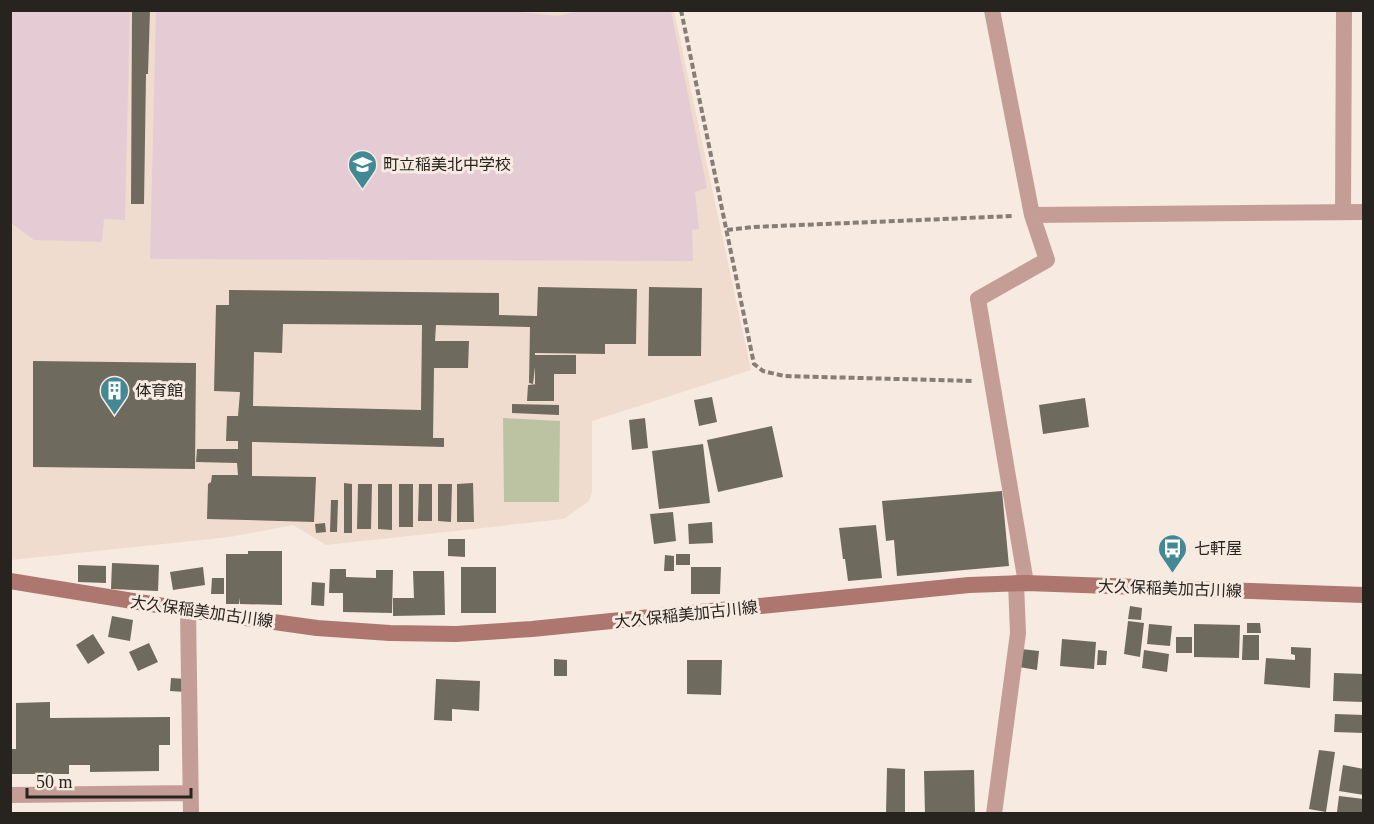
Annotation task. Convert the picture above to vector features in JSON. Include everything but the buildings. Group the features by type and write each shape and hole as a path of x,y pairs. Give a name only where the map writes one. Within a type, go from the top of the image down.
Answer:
{"main road":[{"name":"大久保稲美加古川線","path":"10,581 317,628 390,633 456,634 532,629 969,585 1021,583 1364,595"}],"street":[{"path":"992,10 1032,215 1047,260 978,299 993,382 1021,583 1018,633 994,813"},
{"path":"1343,212 1344,10"},
{"path":"1032,215 1364,212"},
{"path":"189,610 192,813"},
{"path":"10,795 190,794"}],"path":[{"path":"681,10 754,364 763,371 784,376 993,382"},
{"path":"727,230 1032,215"}],"shaded area":[{"path":"11,10 130,11 125,220 104,219 102,242 34,240 11,223"},
{"name":"町立稲美北中学校","path":"582,10 671,11 707,188 695,192 699,229 692,230 693,261 150,259 156,11 511,11 558,16"},
{"name":"町立稲美北中学校","path":"11,11 674,11 751,370 592,421 592,492 589,501 564,519 326,545 293,525 230,537 11,560"},
{"path":"503,418 560,421 559,502 504,502"}],"place":[{"name":"町立稲美北中学校","path":"362,190"},
{"name":"体育館","path":"114,416"},
{"name":"七軒屋","path":"1173,574"}]}
